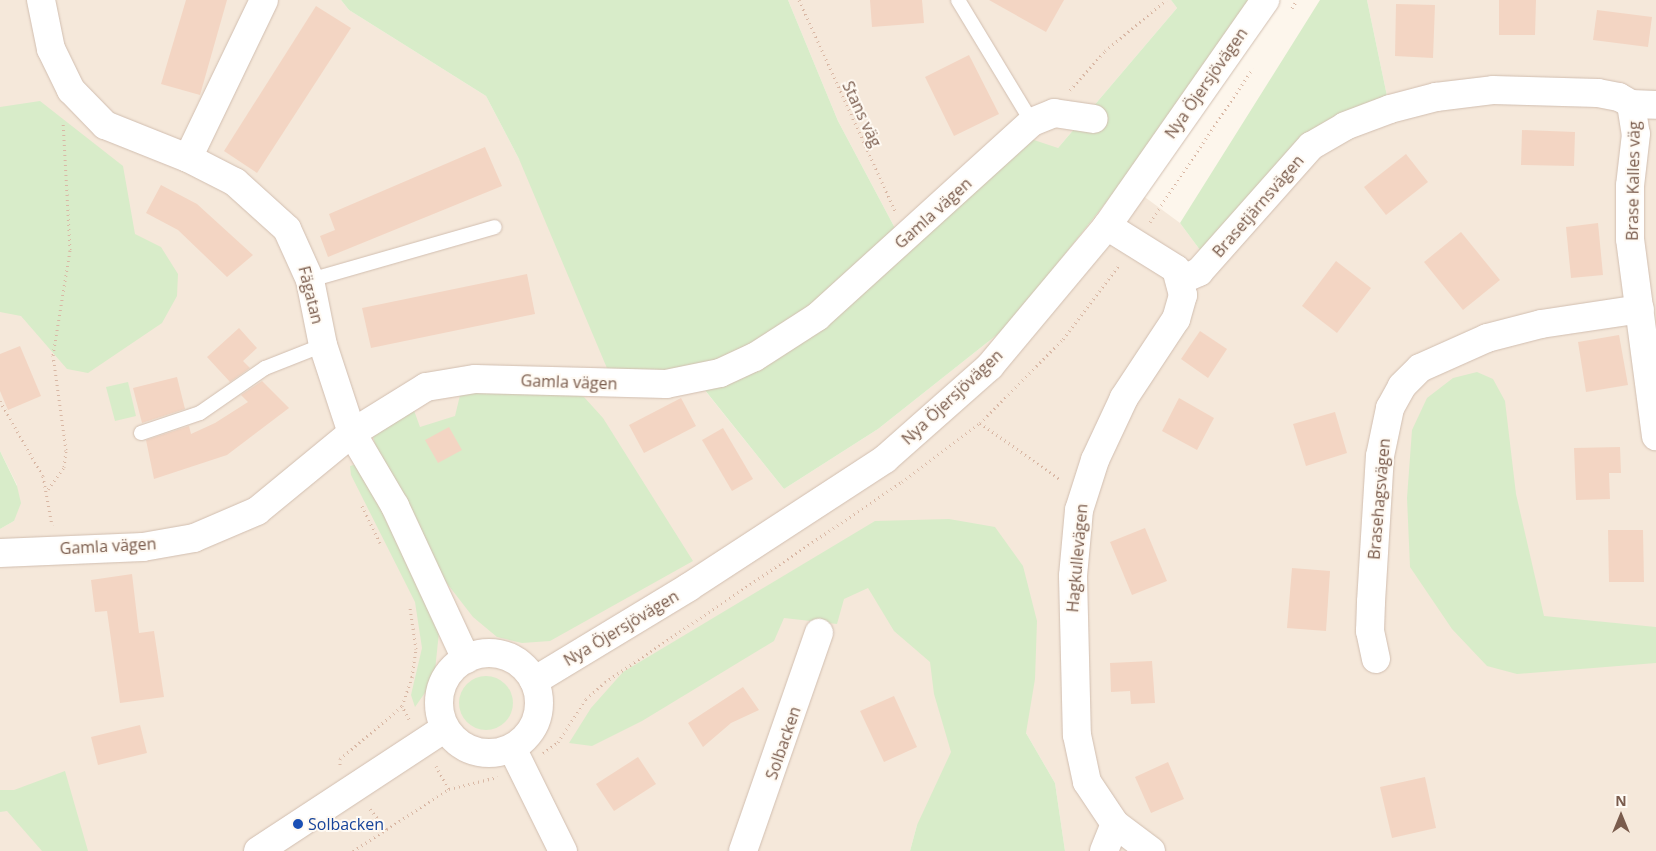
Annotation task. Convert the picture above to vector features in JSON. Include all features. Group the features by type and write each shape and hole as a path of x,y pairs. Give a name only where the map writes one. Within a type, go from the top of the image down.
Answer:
{"street":[{"name":"Fägatan","path":"41,0 51,49 72,90 105,125 188,158 234,182 281,224 310,280 323,345 352,433 395,506 466,659"},
{"path":"188,158 264,0"},
{"name":"Nya Öjersjövägen","path":"534,681 689,587 884,459 990,366 1108,226 1265,0"},
{"name":"Brasetjärnsvägen","path":"1182,280 1199,272 1311,146 1345,126 1436,97 1492,90 1598,93 1619,97 1643,105"},
{"name":"Brase Kalles väg","path":"1643,105 1636,134 1630,232 1640,309 1651,364 1656,436"},
{"path":"1043,118 1094,119"},
{"name":"Gamla vägen","path":"0,552 55,548 143,548 194,538 257,511 352,433 396,402 436,385 475,379 666,384 720,373 755,357 817,317 1043,118"},
{"path":"1108,226 1176,269 1182,280"},
{"name":"Hagkullevägen","path":"1151,851 1115,824 1088,782 1077,736 1073,576 1082,497 1124,398 1176,319 1183,295 1182,280"},
{"name":"Brasehagsvägen","path":"1376,659 1370,621 1380,456 1390,408 1402,386 1420,368 1487,338 1540,324 1640,309"},
{"name":"Solbacken","path":"743,851 774,770 819,633"},
{"path":"258,851 434,735 441,687 453,668 466,659 488,653 504,656 518,663 534,681 539,700 537,719 527,736 512,748 491,754 476,752 457,742 434,735"},
{"path":"512,748 563,851"},
{"path":"1104,851 1115,824"}],"lane":[{"path":"958,0 1043,118"},
{"path":"310,280 495,227"},
{"path":"141,433 200,413 265,368 323,345"}],"path":[{"name":"Stans väg","path":"799,0 908,236"},
{"path":"1043,118 1105,51 1166,0"},
{"path":"48,489 64,467 66,450 53,355 70,250 63,111 72,90"},
{"path":"0,400 48,489 55,548"},
{"path":"980,423 1024,451 1082,497"},
{"path":"358,500 384,552"},
{"path":"340,765 340,759 402,706 412,677 416,649 409,602"},
{"path":"402,706 434,735 449,789"},
{"path":"365,810 372,808 387,829"}],"shaded area":[{"path":"0,0 341,0 349,10 486,96 519,159 784,489 878,429 1008,326 1123,181 1180,223 1200,250 1308,135 1387,96 1367,0 1656,0 1656,851 1065,851 1055,783 1026,733 917,825 910,851 0,851 0,529 14,521 17,485 0,451"},
{"path":"788,0 1171,0 1177,8 1058,148 905,247 838,121"}],"green space":[{"path":"341,0 788,0 838,121 905,247 1025,137 1058,148 1177,8 1171,0 1251,0 1123,181 1008,326 878,429 784,489 704,389 609,373 519,159 486,96 349,10"},
{"path":"1320,0 1367,0 1387,96 1308,136 1200,250 1180,223"},
{"path":"40,101 123,166 135,234 161,247 178,274 177,296 162,323 88,373 67,369 21,316 0,312 0,107"},
{"path":"1477,372 1493,379 1505,401 1516,494 1544,616 1656,627 1656,663 1517,674 1487,666 1452,629 1410,567 1407,498 1412,430 1427,398 1453,378"},
{"path":"128,382 136,416 115,421 106,387"},
{"path":"462,387 565,391 584,397 603,418 693,561 550,641 522,643 497,637 473,617 442,577 377,453 373,436 412,405 420,427 455,416"},
{"path":"0,451 17,486 21,503 14,521 0,529"},
{"path":"357,464 366,473 439,632 434,680 415,707 411,695 422,648 415,602 351,475 350,466"},
{"path":"949,519 995,527 1023,566 1037,621 1035,679 1026,733 1055,783 1065,851 910,851 917,825 951,752 934,694 930,662 894,631 868,588 844,599 837,624 784,618 774,641 642,721 592,746 569,743 591,708 623,672 875,521"},
{"path":"486,676 496,678 505,684 511,693 513,703 511,713 505,722 496,728 486,730 476,728 467,722 461,713 459,703 461,693 467,684 476,678"},
{"path":"65,771 88,851 42,851 7,811 0,812 0,790 14,790"}],"building":[{"path":"186,0 227,0 200,95 161,84"},
{"path":"870,0 922,0 924,23 872,27"},
{"path":"989,0 1064,0 1046,32"},
{"path":"1499,0 1536,0 1535,35 1499,35"},
{"path":"1396,4 1435,5 1433,58 1395,56"},
{"path":"316,6 351,28 257,173 224,151"},
{"path":"1597,10 1652,17 1648,47 1593,40"},
{"path":"969,55 999,114 954,136 925,77"},
{"path":"1522,130 1575,132 1574,166 1521,165"},
{"path":"485,147 502,186 328,257 320,236 335,230 329,214"},
{"path":"1406,154 1428,182 1386,215 1364,187"},
{"path":"161,185 197,204 253,255 227,277 178,230 146,213"},
{"path":"1598,223 1603,275 1571,278 1566,227"},
{"path":"1461,232 1500,280 1463,310 1424,262"},
{"path":"1336,261 1371,288 1337,333 1302,306"},
{"path":"527,274 535,314 371,348 362,308"},
{"path":"239,328 257,348 243,361 250,368 230,382 207,357"},
{"path":"1200,331 1227,349 1208,378 1181,359"},
{"path":"1619,335 1628,385 1586,392 1578,342"},
{"path":"20,346 41,396 8,410 0,391 0,354"},
{"path":"177,377 185,409 142,423 133,388"},
{"path":"262,381 289,408 227,455 154,479 146,440 189,426 191,434 215,423 248,402 241,395"},
{"path":"681,398 696,426 644,453 629,425"},
{"path":"1179,398 1214,418 1197,450 1162,431"},
{"path":"1335,412 1347,453 1306,466 1293,424"},
{"path":"449,427 462,450 438,463 425,440"},
{"path":"723,428 753,479 732,491 702,440"},
{"path":"1620,447 1621,473 1609,473 1610,499 1576,500 1574,448"},
{"path":"1145,528 1167,581 1132,595 1110,542"},
{"path":"1608,530 1643,530 1644,582 1609,582"},
{"path":"1292,568 1330,571 1326,631 1287,628"},
{"path":"132,574 139,633 154,631 164,697 120,703 107,611 95,612 91,580"},
{"path":"1152,661 1155,703 1131,704 1130,691 1111,692 1110,663"},
{"path":"743,687 759,710 731,723 703,747 688,723"},
{"path":"894,696 917,747 884,762 860,711"},
{"path":"140,725 147,753 98,765 91,737"},
{"path":"638,757 656,784 614,811 596,784"},
{"path":"1168,762 1184,799 1151,813 1135,777"},
{"path":"1425,777 1436,828 1392,838 1380,787"}],"place":[{"name":"Solbacken","path":"298,824"}]}
